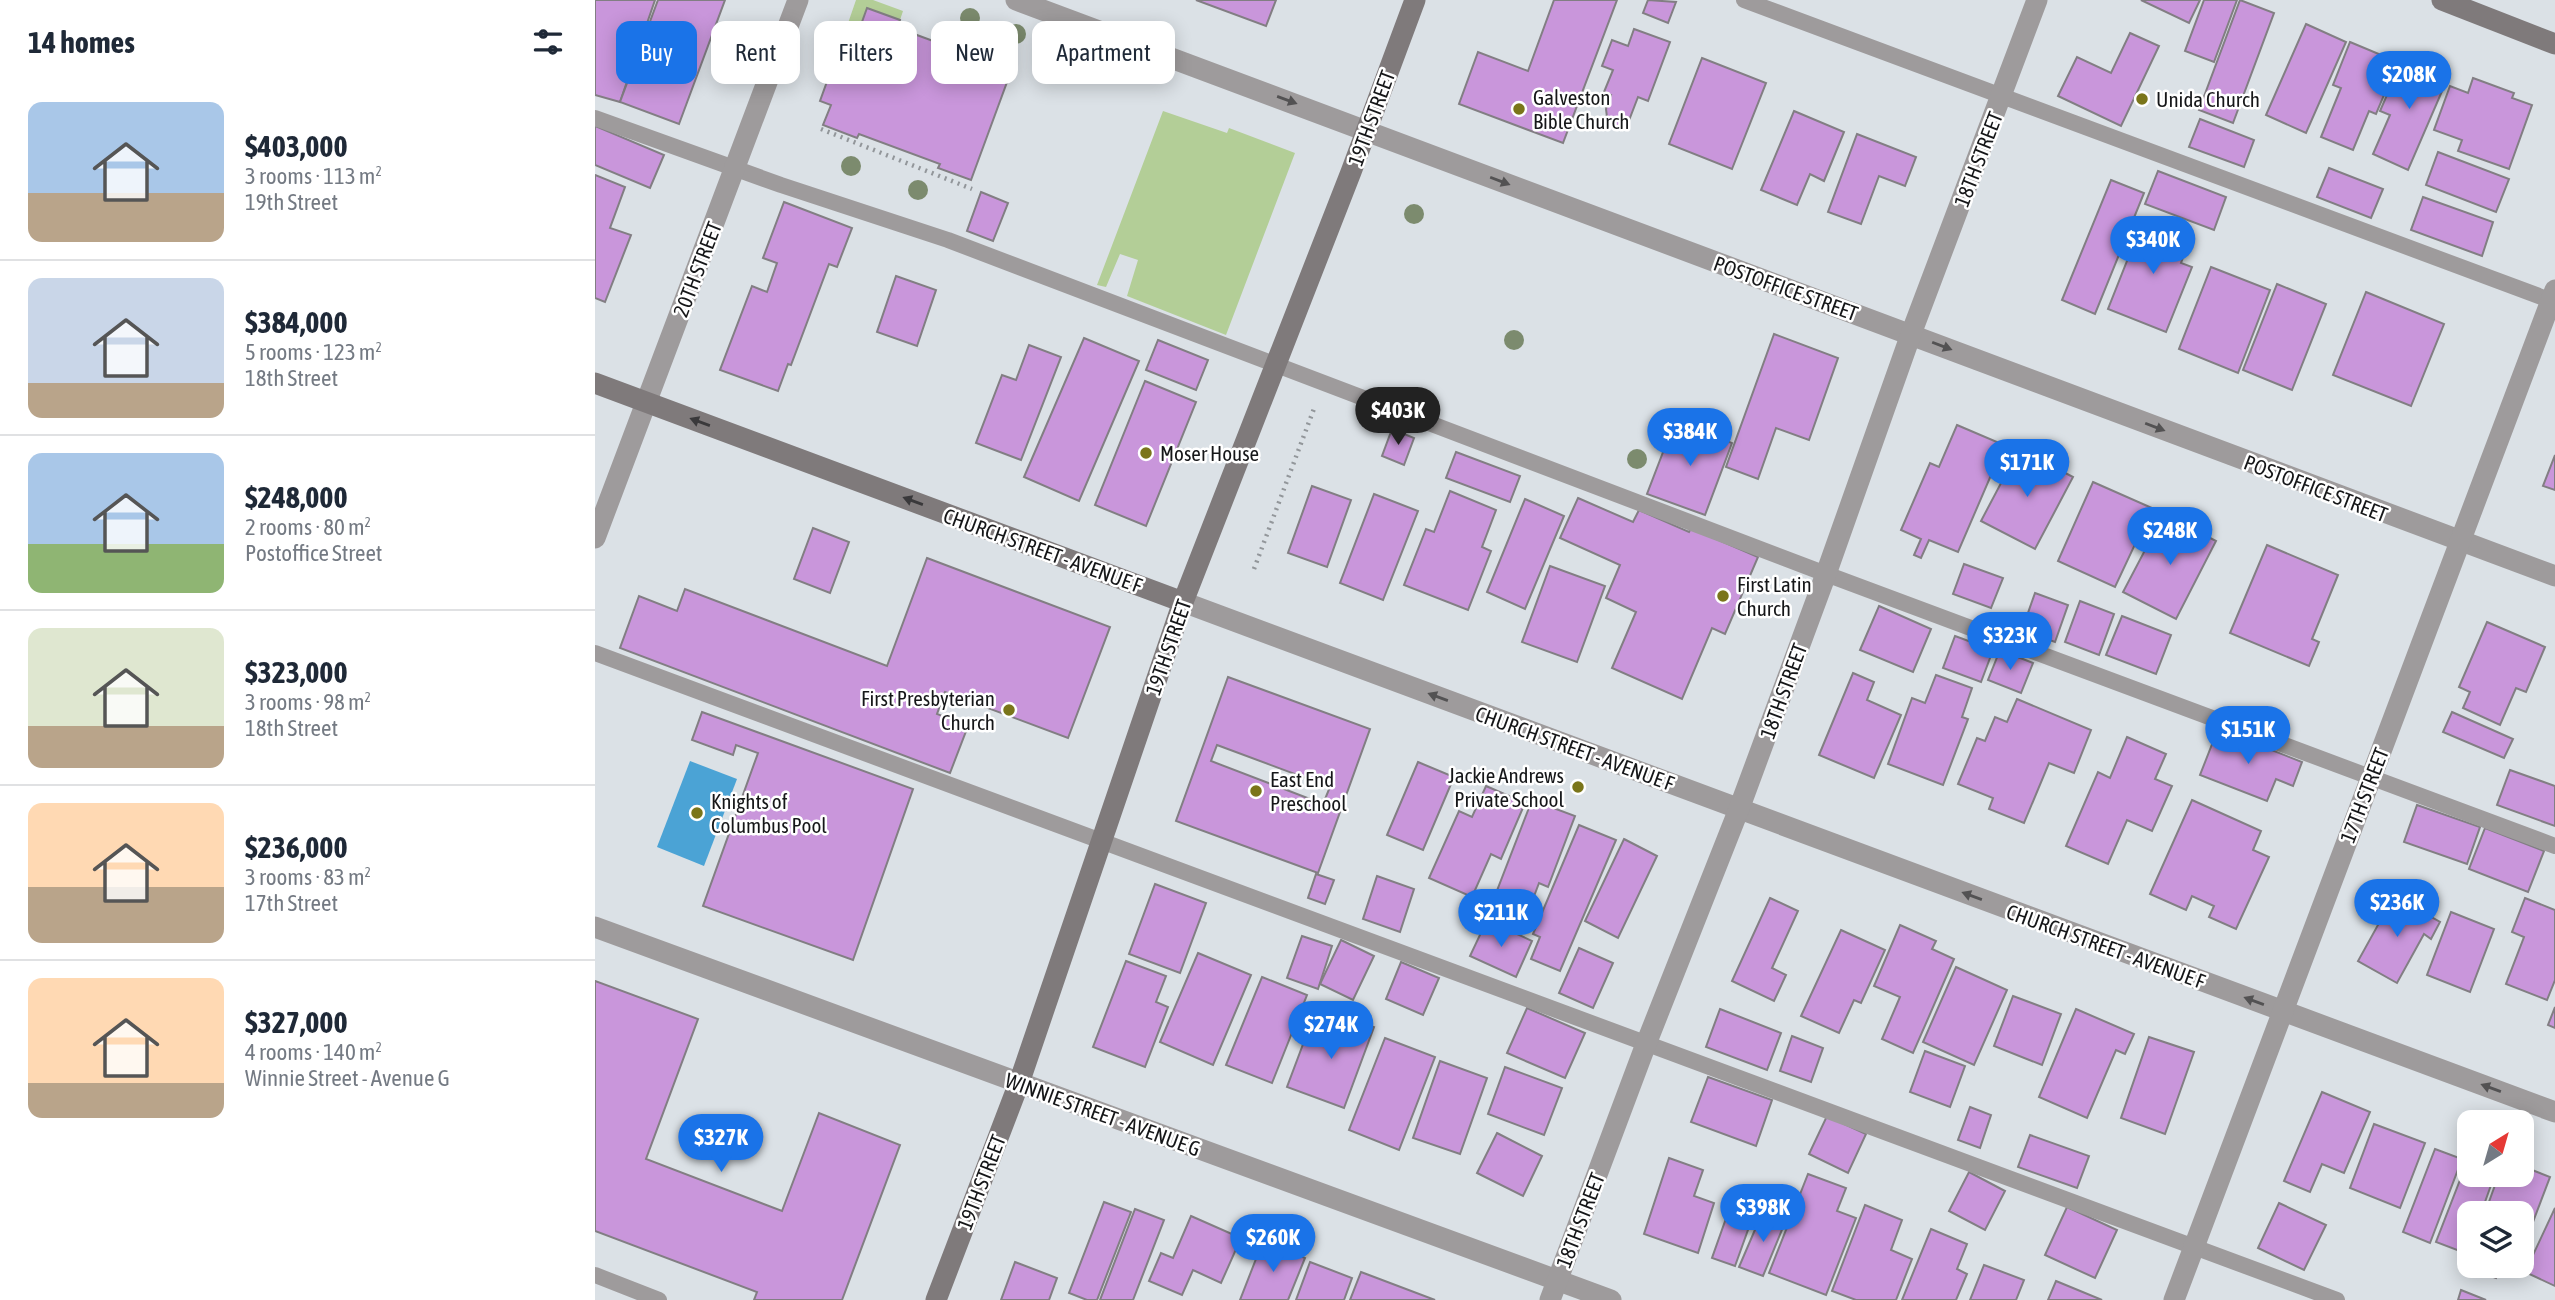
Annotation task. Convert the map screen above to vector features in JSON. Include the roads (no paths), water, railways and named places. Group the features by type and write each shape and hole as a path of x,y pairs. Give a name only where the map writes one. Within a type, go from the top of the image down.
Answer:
{"street":[{"name":"20TH STREET","path":"595,538 798,0"},
{"name":"POSTOFFICE STREET","path":"1016,0 2555,576"},
{"name":"19TH STREET","path":"936,1300 1019,1083 1183,602 1415,0"},
{"name":"18TH STREET","path":"1554,1290 1646,1044 1739,809 1826,575 1911,334 2037,0"},
{"path":"2442,0 2555,44"},
{"name":"17TH STREET","path":"2174,1300 2459,542 2554,298"},
{"name":"CHURCH STREET - AVENUE F","path":"595,383 2555,1112"},
{"name":"WINNIE STREET - AVENUE G","path":"595,927 1019,1083 1554,1290 1611,1300"}],"lane":[{"path":"1744,0 2554,298"},
{"path":"595,118 948,240 1826,575 2555,846"},
{"path":"595,653 2337,1300"},
{"path":"595,1275 659,1300"}],"water":[{"name":"Knights of Columbus Pool","path":"690,761 737,779 704,866 657,847"}],"place":[{"name":"Unida Church","path":"2142,99"},
{"name":"Galveston Bible Church","path":"1519,109"},
{"name":"Moser House","path":"1146,453"},
{"name":"First Latin Church","path":"1723,596"},
{"name":"First Presbyterian Church","path":"1009,710"},
{"name":"Jackie Andrews Private School","path":"1578,787"},
{"name":"East End Preschool","path":"1256,791"},
{"name":"Knights of Columbus Pool","path":"697,813"}]}
